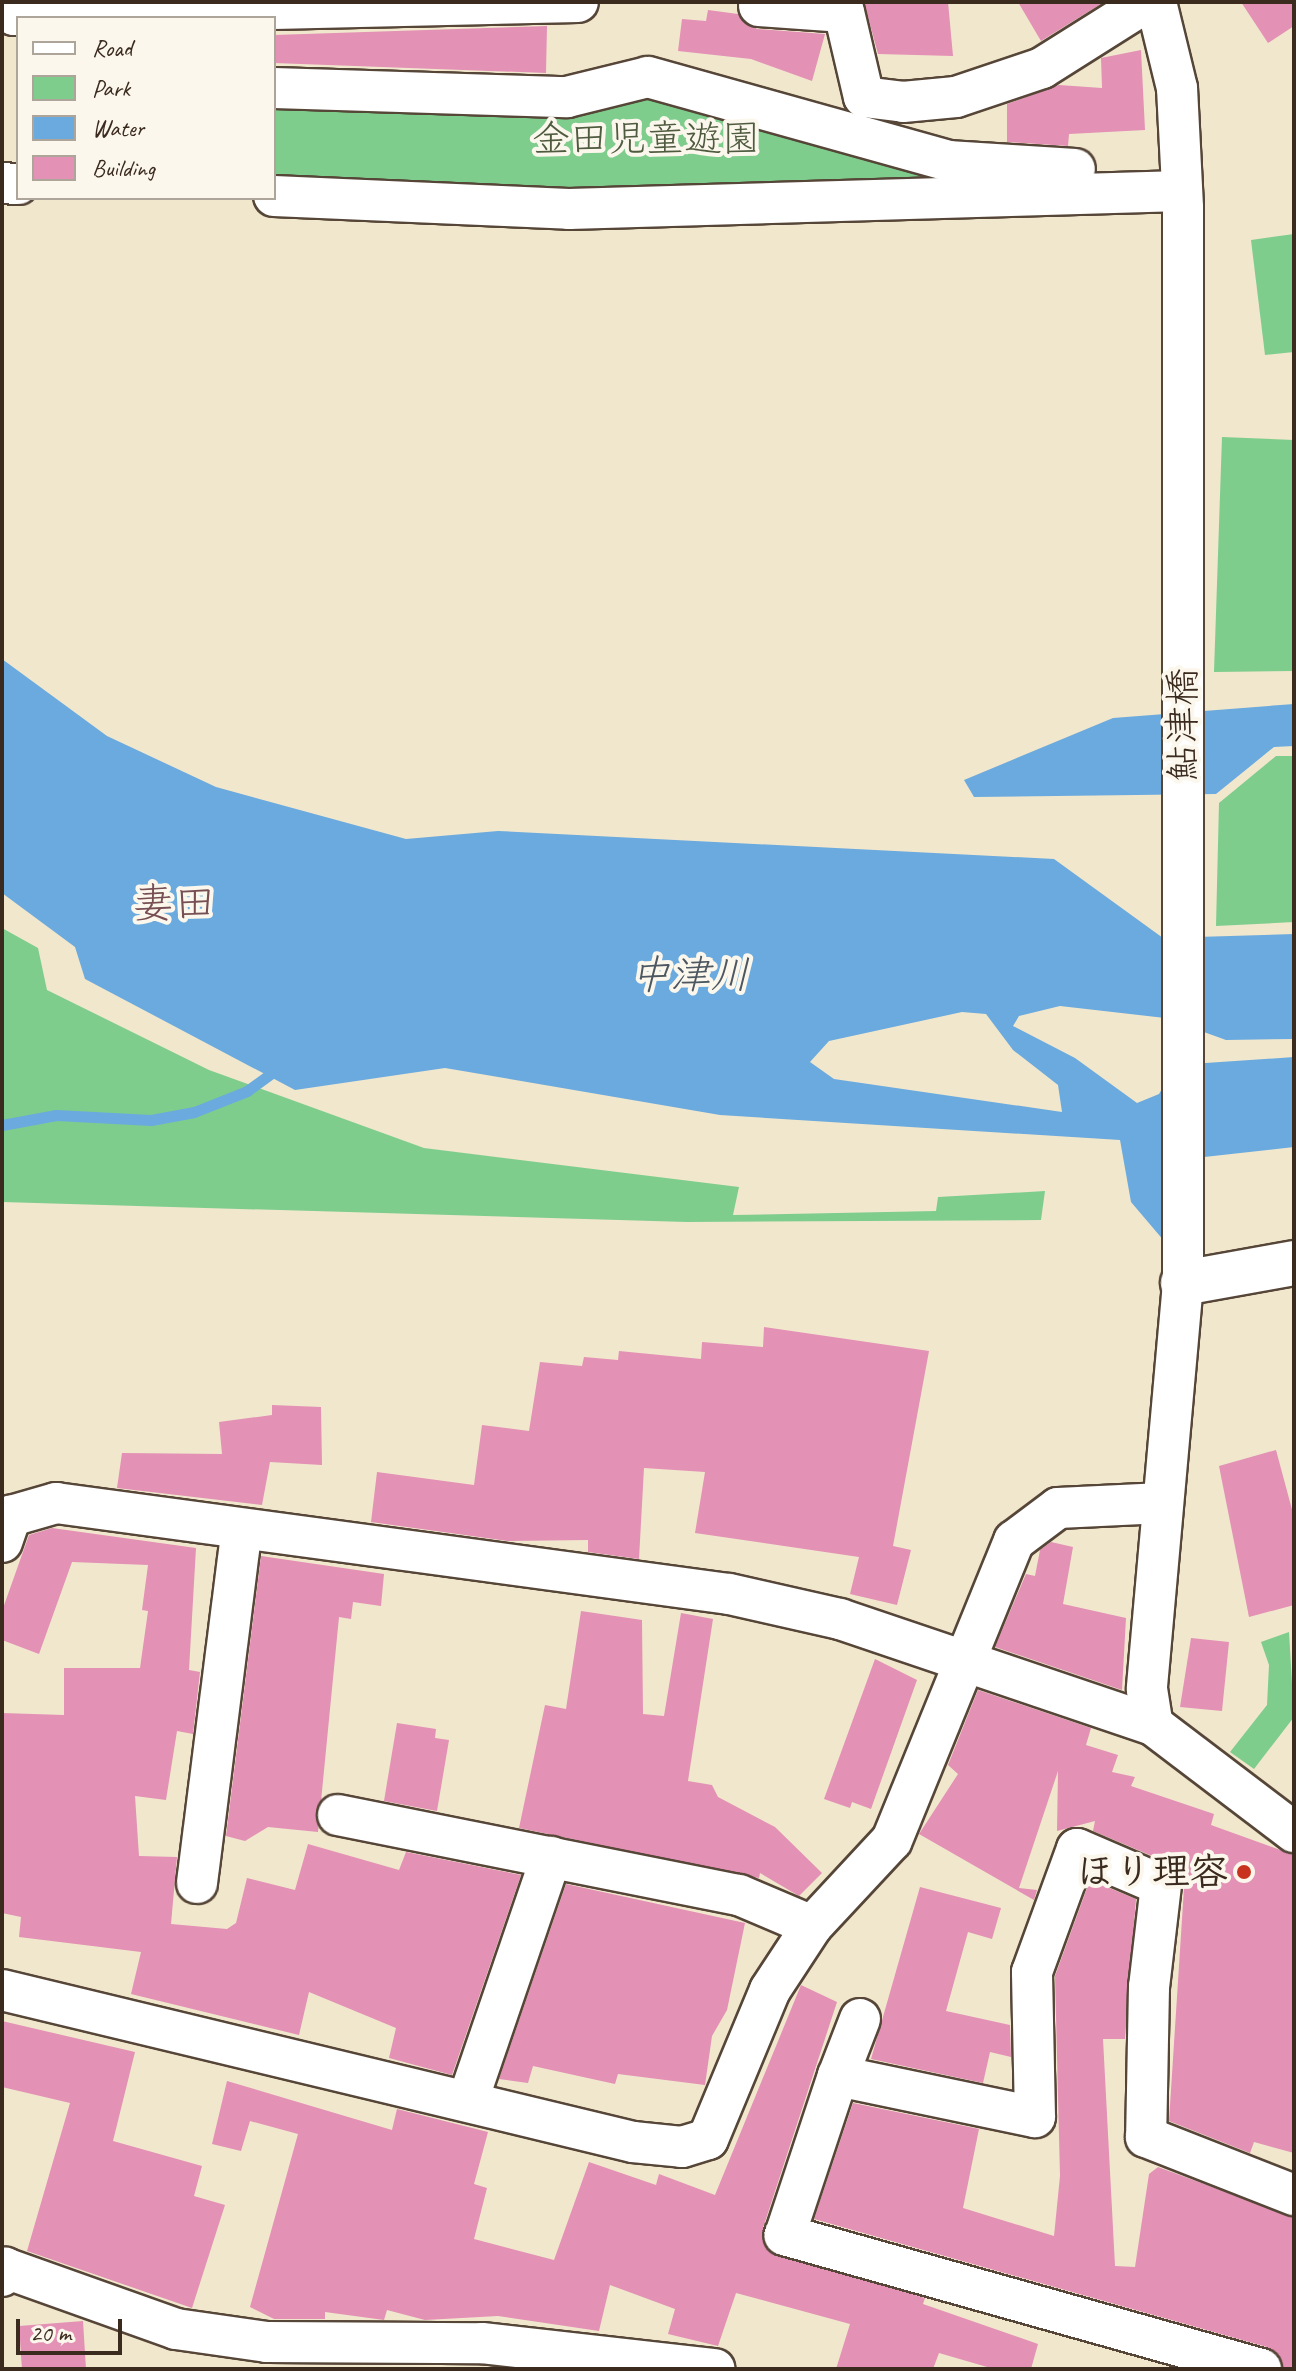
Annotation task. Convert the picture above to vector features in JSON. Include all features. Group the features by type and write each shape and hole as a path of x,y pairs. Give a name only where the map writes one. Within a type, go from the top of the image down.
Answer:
{"street":[{"path":"15,16 578,2"},
{"path":"759,6 844,7 864,97 903,102 956,97 1042,68 1147,2"},
{"name":"鮎津橋","path":"1153,1725 1147,1689 1183,1262 1183,199 1177,88 1156,2"},
{"path":"276,88 567,97 648,77 948,161 1133,172 1138,190"},
{"path":"276,196 569,209 1138,190 1183,199"},
{"path":"1183,1262 1294,1263"},
{"path":"2,1542 11,1516 56,1503 241,1533 729,1594 967,1660 1153,1725 1294,1832"},
{"path":"2,1990 633,2142 682,2147 708,2139 770,1990 812,1926 892,1840 1014,1541 1058,1508 1163,1503"},
{"path":"197,1883 198,1754 241,1533"},
{"path":"338,1815 739,1895 812,1926"},
{"path":"838,2076 1035,2117 1032,1972 1077,1849 1161,1885 1149,1987 1146,2137 1294,2195"},
{"path":"468,2100 551,1857"},
{"path":"860,2019 785,2235 1261,2369"},
{"path":"2,2276 5,2268 243,2353 482,2343 715,2369"}],"green space":[{"name":"金田児童遊園","path":"650,84 924,166 923,180 645,190 276,176 276,99"},
{"path":"1294,234 1294,352 1265,355 1251,240"},
{"path":"1222,437 1294,440 1294,671 1214,672"},
{"path":"1276,756 1294,756 1294,922 1216,926 1219,803"},
{"path":"2,928 38,948 47,990 209,1070 424,1148 739,1187 733,1215 936,1211 938,1197 1045,1191 1041,1220 687,1222 2,1202"},
{"path":"1289,1632 1294,1717 1254,1769 1230,1752 1267,1705 1269,1665 1261,1642"}],"water":[{"name":"中津川","path":"2,659 107,736 216,787 406,839 498,831 1054,859 1163,938 1294,934 1294,1039 1226,1040 1165,1018 1060,1006 1019,1016 1013,1026 1075,1058 1137,1103 1159,1094 1176,1065 1294,1057 1294,1147 1168,1161 1165,1242 1131,1202 1120,1140 720,1115 445,1068 295,1090 85,979 75,947 2,893","holes":["962,1012 986,1014 1013,1050 1058,1085 1062,1112 834,1079 810,1062 829,1041"]},
{"path":"1294,704 1294,746 1274,747 1216,794 974,797 964,780 1113,718"}],"building":[{"path":"864,2 948,2 953,56 878,54"},
{"path":"1018,2 1104,2 1041,41"},
{"path":"1241,2 1294,2 1294,26 1268,43"},
{"path":"708,10 738,14 757,29 825,34 812,81 751,59 678,51 682,19 706,21"},
{"path":"547,26 546,73 276,63 276,35"},
{"path":"1141,50 1145,130 1069,134 1068,146 1007,142 1007,104 1059,85 1102,88 1101,58"},
{"path":"764,1327 929,1351 893,1546 911,1550 897,1605 850,1594 859,1557 695,1533 705,1472 644,1468 639,1559 588,1552 588,1540 508,1541 371,1522 377,1472 474,1485 482,1425 529,1431 540,1362 582,1366 584,1357 618,1360 619,1351 701,1359 702,1342 763,1347"},
{"path":"272,1405 321,1407 322,1465 270,1462 262,1505 117,1488 122,1453 222,1454 219,1422 272,1415"},
{"path":"1276,1450 1294,1517 1294,1605 1249,1617 1219,1466"},
{"path":"52,1528 196,1548 189,1670 200,1672 193,1734 177,1731 166,1800 135,1796 139,1856 177,1857 171,1924 227,1929 236,1923 247,1878 295,1890 308,1844 399,1870 406,1852 521,1875 452,2075 389,2058 396,2028 309,1992 299,2035 131,1994 141,1952 19,1937 21,1917 2,1913 2,1713 64,1715 64,1668 140,1668 148,1611 142,1610 148,1565 72,1562 39,1654 2,1640 2,1611 29,1535"},
{"path":"1051,1542 1073,1547 1063,1604 1126,1618 1122,1690 995,1647 1026,1574 1035,1576 1040,1550"},
{"path":"261,1556 384,1574 381,1606 353,1602 351,1619 339,1617 318,1832 268,1827 245,1841 226,1836"},
{"path":"581,1611 642,1620 643,1714 664,1716 681,1613 713,1619 688,1781 712,1785 718,1797 775,1827 822,1873 799,1896 760,1873 759,1878 519,1828 545,1705 566,1709"},
{"path":"1191,1638 1229,1642 1222,1711 1180,1707"},
{"path":"875,1659 917,1680 871,1809 852,1802 850,1808 824,1799"},
{"path":"978,1690 1091,1728 1086,1745 1118,1755 1112,1772 1135,1777 1131,1786 1214,1814 1211,1825 1294,1855 1294,2153 1254,2142 1250,2153 1169,2121 1184,1888 1171,1864 1093,1831 1095,1821 1057,1831 1058,1771 1019,1888 1037,1890 1034,1900 919,1834 958,1774 948,1765"},
{"path":"397,1723 436,1729 435,1738 449,1740 437,1811 384,1801"},
{"path":"1090,1880 1136,1899 1125,2039 1103,2039 1115,2266 1135,2267 1149,2174 1158,2167 1294,2217 1294,2369 1283,2369 1267,2347 814,2219 853,2103 979,2129 963,2208 1054,2236 1060,2176 1055,1976"},
{"path":"566,1884 745,1923 727,2010 712,2036 705,2085 618,2074 615,2084 533,2066 528,2083 499,2079"},
{"path":"920,1887 1001,1908 992,1939 968,1932 946,2011 1010,2025 1011,2057 990,2052 983,2083 871,2059"},
{"path":"801,1985 837,2002 763,2228 768,2250 925,2298 923,2304 1038,2344 1031,2369 994,2369 939,2353 933,2369 836,2369 850,2324 736,2293 718,2346 668,2334 675,2309 610,2285 599,2331 498,2316 425,2320 387,2310 384,2320 325,2312 325,2319 274,2319 250,2307 298,2134 250,2121 241,2151 212,2144 227,2081 392,2130 397,2109 488,2132 474,2184 487,2188 474,2239 554,2260 589,2162 656,2185 659,2174 715,2195"},
{"path":"2,2021 135,2052 113,2141 202,2166 194,2196 225,2205 192,2308 27,2251 70,2103 2,2087"},
{"path":"83,2321 86,2369 22,2369 19,2326"}],"waterway":[{"path":"2,1125 56,1115 151,1120 194,1112 247,1091 280,1067"}],"place":[{"name":"ほり理容","path":"1244,1872"}],"district":[{"name":"妻田","path":"174,904"}]}
